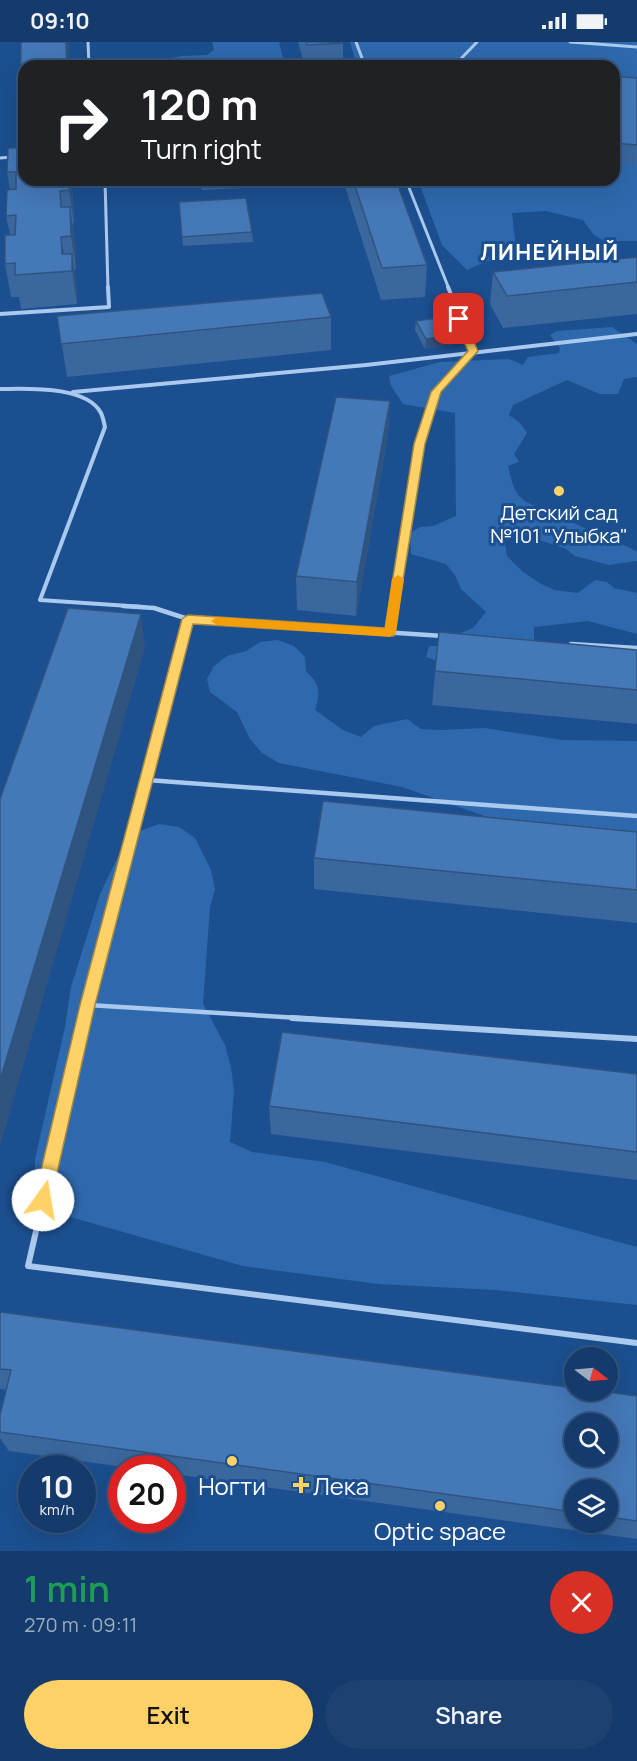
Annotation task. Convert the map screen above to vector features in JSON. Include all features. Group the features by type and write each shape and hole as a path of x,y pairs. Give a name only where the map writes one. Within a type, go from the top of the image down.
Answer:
{"lane":[{"path":"88,42 89,60"},
{"path":"356,42 363,60"},
{"path":"460,60 477,42"},
{"path":"570,42 637,47"},
{"path":"0,158 18,156"},
{"path":"0,315 109,307 105,186"},
{"path":"408,186 473,351"},
{"path":"0,389 70,392 366,365 637,334"},
{"path":"390,633 419,444 436,392 473,351"},
{"path":"70,392 99,407 104,417 105,427 40,600 154,608 188,619 449,636"},
{"path":"188,619 88,1005 28,1266 637,1343"},
{"path":"566,644 637,648"},
{"path":"147,780 637,816"},
{"path":"88,1005 637,1039"}],"shaded area":[{"path":"212,42 279,42 284,60 161,60 207,55 214,50"},
{"path":"350,42 637,42 637,241 604,241 594,235 583,220 546,211 512,213 516,249 467,270 442,245 420,186 620,186 620,60 355,60"},
{"path":"612,327 637,344 637,377 624,379 618,394 600,394 567,380 513,405 509,415 520,423 527,433 514,454 519,462 508,466 516,490 526,502 637,551 637,561 609,565 575,556 566,549 513,531 504,536 507,556 523,572 555,590 578,593 595,580 607,582 614,588 637,593 637,634 588,621 534,627 534,644 443,663 426,657 429,646 457,646 461,633 473,628 486,612 461,589 455,575 446,564 411,554 410,533 420,527 433,526 456,516 455,413 403,404 391,386 389,376 440,362 509,359 523,365 528,357 559,353 560,348 550,335 557,331"},
{"path":"278,640 294,646 305,657 306,671 317,684 318,689 315,710 343,730 361,737 374,726 407,719 421,729 484,728 563,740 637,741 637,851 501,822 402,787 279,763 262,753 250,739 237,712 210,692 207,679 214,666 227,656 246,651 260,642"},
{"path":"159,824 179,827 195,838 211,870 215,889 210,907 203,1004 225,1045 231,1067 234,1091 230,1142 252,1152 325,1162 637,1247 637,1305 496,1290 378,1284 243,1266 35,1207 35,1159 65,1027 71,987 100,894 124,844 140,831"}],"building":[{"path":"21,42 66,42 67,60 21,60"},
{"path":"306,42 343,42 343,43 307,45"},
{"path":"620,77 637,78 637,145 620,144"},
{"path":"17,139 18,186 69,186 69,190 60,191 61,207 70,207 71,236 61,237 62,254 72,254 72,271 15,275 15,263 5,264 5,235 15,235 16,215 6,216 7,190 16,189 16,172 7,172 8,148 17,148"},
{"path":"355,186 398,186 427,265 382,268"},
{"path":"246,198 252,232 182,237 179,202"},
{"path":"637,257 637,282 507,296 493,272"},
{"path":"322,293 331,317 61,344 57,316"},
{"path":"444,317 454,335 426,339 416,321"},
{"path":"336,397 390,401 357,582 296,576"},
{"path":"68,608 141,614 0,1080 0,799"},
{"path":"439,632 637,650 637,690 435,671"},
{"path":"323,801 637,832 637,890 314,858"},
{"path":"282,1032 637,1074 637,1152 269,1106"},
{"path":"0,1312 564,1387 564,1401 618,1401 618,1393 637,1396 637,1521 618,1518 618,1479 564,1479 564,1511 186,1458 186,1455 165,1455 0,1432 0,1415 11,1370 0,1369"}],"slow traffic":[{"path":"217,621 390,633 398,579"}],"place":[{"name":"Детский сад №101 \"Улыбка\"","path":"559,491"},
{"name":"Ногти","path":"232,1461"},
{"name":"Лека","path":"301,1485"},
{"name":"Optic space","path":"440,1506"}],"district":[{"name":"ЛИНЕЙНЫЙ","path":"550,252"}],"route":[{"path":"43,1200 88,1005 188,619 390,633 419,444 436,392 473,351 459,319"}]}
